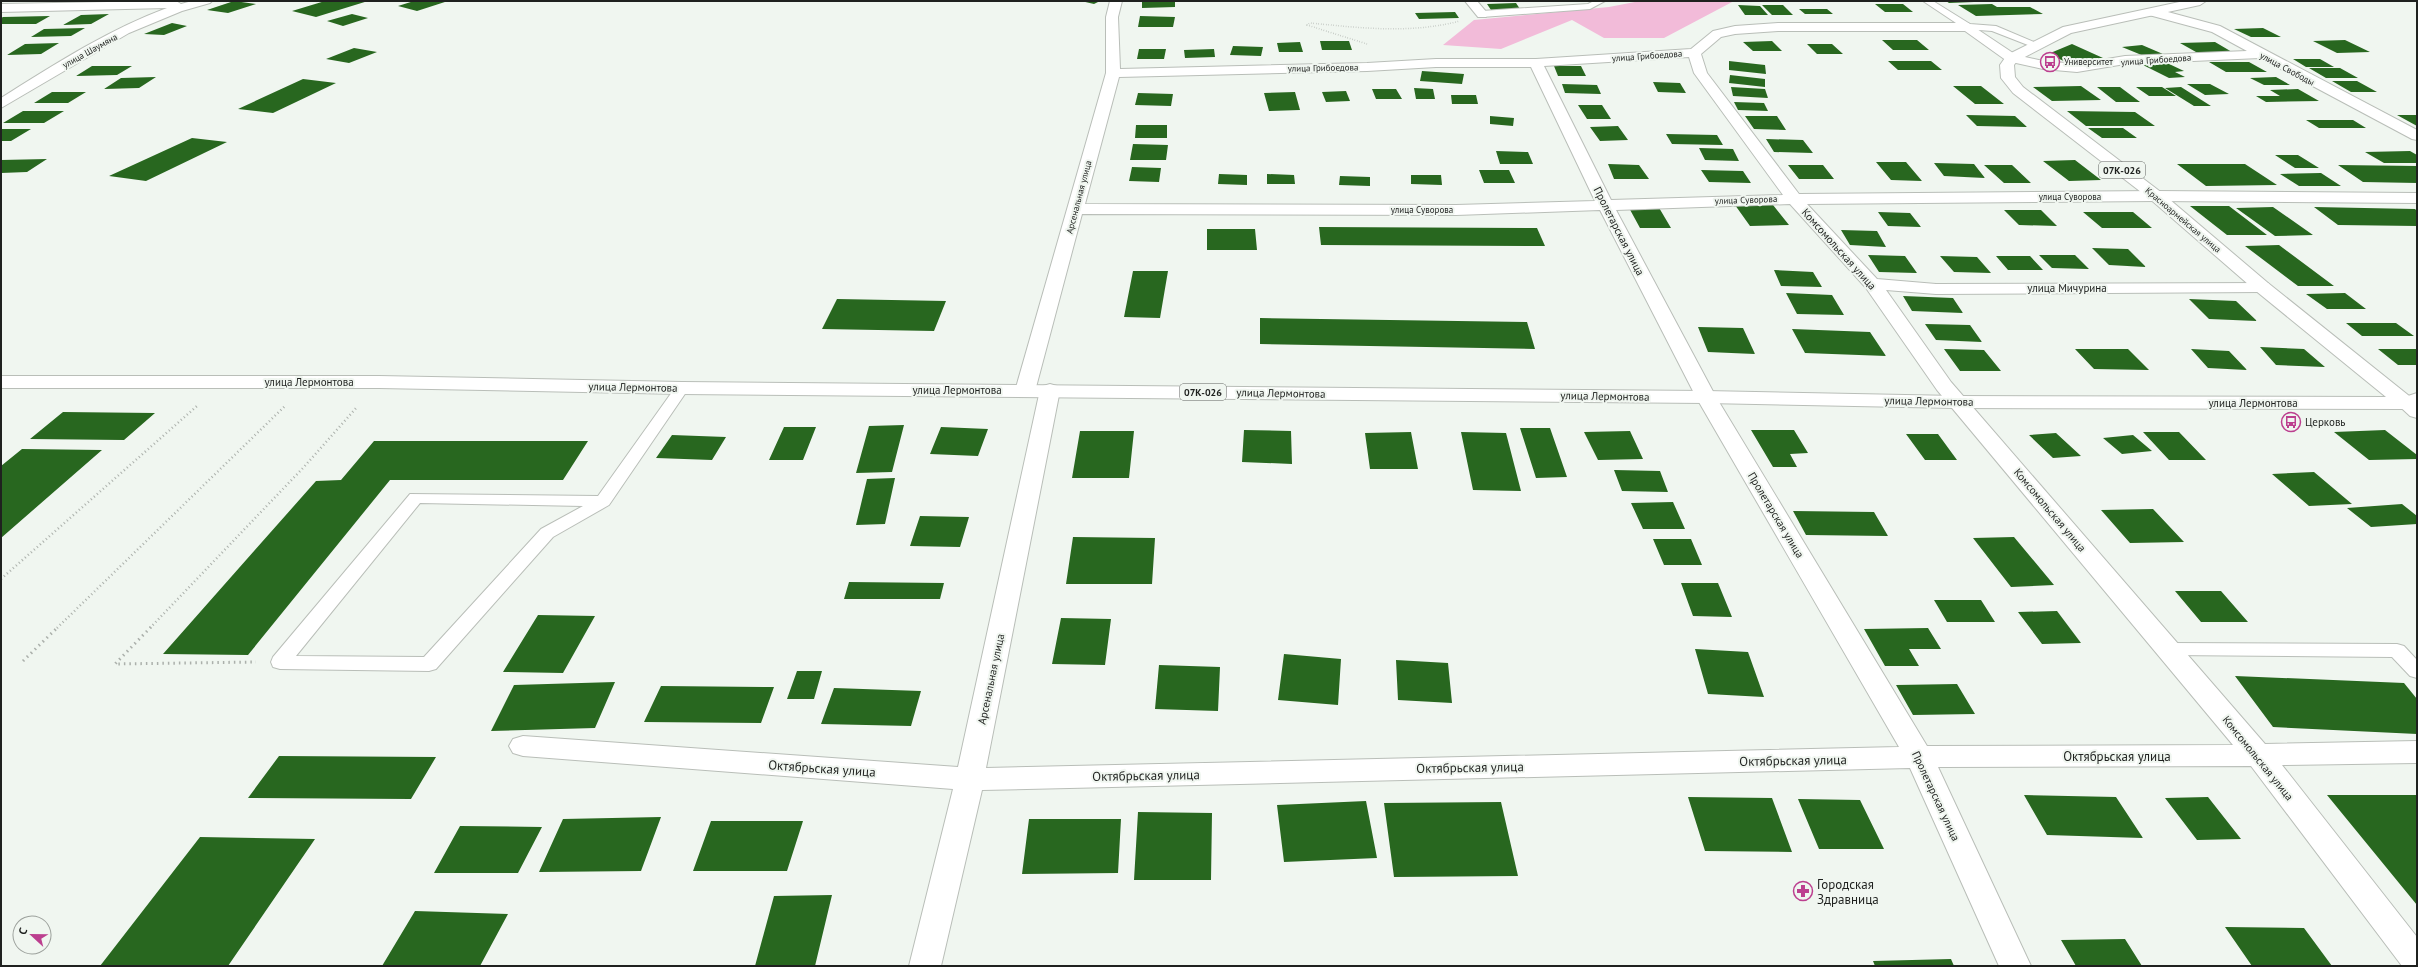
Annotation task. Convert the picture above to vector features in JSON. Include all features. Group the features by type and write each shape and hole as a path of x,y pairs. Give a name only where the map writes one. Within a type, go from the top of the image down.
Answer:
{"street":[{"path":"1,8 143,4 183,6 206,1"},
{"name":"Арсенальная улица","path":"925,966 970,779 1037,391 1075,209 1113,73 1112,17 1116,1"},
{"path":"1471,1 1482,14"},
{"path":"2012,58 2036,44 2067,30 2200,1"},
{"name":"улица Шаумяна","path":"1,104 75,58 131,28 183,6"},
{"name":"улица Свободы","path":"2153,12 2216,29 2259,54 2417,136"},
{"name":"улица Грибоедова","path":"1113,73 1367,67 1436,63 1536,63 1694,53 1716,34 1735,30 1848,26 1968,27 2012,58 2043,65 2077,68 2125,60 2259,54"},
{"name":"Комсомольская улица","path":"1694,53 1701,73 1794,199 1872,284 1956,402 1978,425 2258,755 2417,961"},
{"name":"Красноармейская улица","path":"2012,58 2007,65 2006,72 2018,90 2156,196 2262,287 2413,405"},
{"name":"Пролетарская улица","path":"1536,63 1605,204 1706,397 1919,757 2016,966"},
{"name":"улица Суворова","path":"1075,209 1456,210 1794,199 2156,196 2417,198"},
{"name":"улица Мичурина","path":"1872,284 1936,288 2262,287"},
{"name":"улица Лермонтова","path":"1,382 379,382 682,388 1706,397 1956,402 2413,405"},
{"name":"Октябрьская улица","path":"523,746 970,779 1919,757 2258,755 2417,752"}],"lane":[{"path":"1482,14 1590,6 1601,1"},
{"path":"1927,1 1968,27 1993,28 2036,44"},
{"path":"280,662 429,664 547,532 603,501 682,388"},
{"path":"280,662 416,498 603,501"},
{"path":"2168,649 2397,651 2417,671"}],"path":[{"path":"1374,46 1308,25 1310,23 1391,30 1414,29 1457,22"},
{"path":"1,579 183,418 228,382"},
{"path":"23,661 308,382"},
{"path":"280,662 114,664 303,468 379,382"}],"shaded area":[{"path":"1640,1 1734,1 1664,38 1604,38 1572,20 1501,49 1443,45 1474,20 1609,7"}],"building":[{"path":"234,1 256,4 228,13 207,10"},
{"path":"325,1 368,1 316,17 292,11"},
{"path":"414,1 448,1 417,11 398,6"},
{"path":"1081,1 1100,1 1094,4"},
{"path":"1142,1 1175,1 1175,7 1142,8"},
{"path":"1946,1 1974,1 1974,2 1949,3"},
{"path":"1516,3 1520,9 1491,10 1487,4"},
{"path":"1875,4 1903,4 1913,12 1885,12"},
{"path":"1992,4 1997,7 2030,7 2043,14 1976,16 1958,5"},
{"path":"1738,5 1760,6 1768,15 1745,15"},
{"path":"1762,5 1783,5 1793,15 1772,15"},
{"path":"1799,9 1827,9 1833,14 1805,14"},
{"path":"1455,12 1459,18 1419,19 1415,13"},
{"path":"109,14 91,24 63,25 81,15"},
{"path":"352,14 368,18 343,26 327,21"},
{"path":"50,16 36,24 1,24 1,18 3,17"},
{"path":"1140,16 1175,17 1173,27 1138,27"},
{"path":"172,23 187,26 164,35 144,34"},
{"path":"85,28 71,36 31,37 44,29"},
{"path":"2263,28 2281,37 2251,37 2234,29"},
{"path":"1882,40 1917,40 1929,50 1893,50"},
{"path":"2345,40 2370,52 2337,53 2313,41"},
{"path":"1320,41 1349,41 1352,50 1322,50"},
{"path":"1772,41 1782,51 1753,51 1743,42"},
{"path":"1300,42 1303,52 1279,52 1277,43"},
{"path":"2215,42 2232,52 2196,52 2180,43"},
{"path":"59,43 41,54 7,55 25,44"},
{"path":"1807,44 1832,44 1843,54 1817,54"},
{"path":"2072,44 2103,58 2066,62 2048,54"},
{"path":"2142,45 2163,54 2144,56 2122,47"},
{"path":"1233,46 1263,47 1261,56 1230,55"},
{"path":"354,48 377,52 349,63 326,59"},
{"path":"1139,49 1166,49 1164,59 1137,59"},
{"path":"1214,49 1215,57 1185,58 1184,50"},
{"path":"2293,59 2320,59 2334,67 2306,67"},
{"path":"1729,61 1765,65 1766,74 1729,70"},
{"path":"1888,61 1931,61 1942,70 1898,70"},
{"path":"2209,62 2249,62 2267,72 2226,72"},
{"path":"2167,63 2184,71 2175,72 2185,77 2169,78 2143,65"},
{"path":"92,66 132,66 117,75 76,76"},
{"path":"1554,66 1581,66 1586,76 1558,76"},
{"path":"2309,68 2340,68 2358,78 2326,78"},
{"path":"1422,71 1464,74 1462,84 1420,81"},
{"path":"1730,75 1765,79 1765,87 1729,83"},
{"path":"156,77 139,88 104,89 121,78"},
{"path":"2276,77 2290,85 2264,85 2250,78"},
{"path":"303,79 336,83 273,113 238,109"},
{"path":"2332,81 2357,81 2377,92 2351,92"},
{"path":"1653,82 1680,83 1686,93 1658,92"},
{"path":"1562,84 1597,85 1601,94 1565,93"},
{"path":"2187,84 2210,84 2229,94 2205,95"},
{"path":"1953,86 1981,86 2004,104 1975,104"},
{"path":"2081,86 2101,100 2052,101 2033,87"},
{"path":"1731,87 1765,89 1768,98 1733,96"},
{"path":"2097,87 2120,87 2140,102 2116,102"},
{"path":"2136,87 2162,87 2176,96 2149,96"},
{"path":"2181,87 2211,106 2194,106 2165,88"},
{"path":"1414,88 1433,89 1435,99 1416,99"},
{"path":"1372,89 1396,89 1402,99 1376,99"},
{"path":"2298,89 2319,101 2266,102 2256,96 2280,96 2270,90"},
{"path":"1346,91 1350,101 1326,102 1322,92"},
{"path":"52,92 86,92 68,103 34,103"},
{"path":"1295,92 1300,110 1269,111 1264,93"},
{"path":"1138,93 1173,94 1171,106 1135,105"},
{"path":"1451,95 1476,95 1478,104 1452,104"},
{"path":"1734,102 1764,103 1768,111 1738,110"},
{"path":"1578,105 1602,105 1611,119 1587,119"},
{"path":"23,111 64,111 44,123 3,123"},
{"path":"2067,111 2135,112 2155,126 2086,126"},
{"path":"1966,115 2015,116 2027,127 1977,126"},
{"path":"2397,115 2417,115 2417,126"},
{"path":"1490,116 1514,118 1513,126 1490,124"},
{"path":"1745,116 1777,116 1786,130 1754,129"},
{"path":"2306,120 2353,120 2366,128 2319,128"},
{"path":"1136,125 1167,125 1167,138 1135,138"},
{"path":"1618,126 1628,140 1600,141 1590,127"},
{"path":"2088,128 2123,128 2137,138 2102,138"},
{"path":"1,129 31,129 11,141 1,141"},
{"path":"1666,134 1717,135 1723,145 1672,144"},
{"path":"192,138 227,142 146,181 109,176"},
{"path":"1766,139 1803,140 1813,153 1774,152"},
{"path":"1133,144 1168,145 1166,160 1130,160"},
{"path":"1699,148 1733,149 1739,161 1705,160"},
{"path":"1496,151 1528,152 1533,164 1500,164"},
{"path":"2410,151 2417,155 2417,163 2384,163 2365,152"},
{"path":"2275,155 2298,155 2319,168 2295,168"},
{"path":"47,159 27,172 1,173 1,160"},
{"path":"2075,160 2101,180 2069,181 2043,161"},
{"path":"1876,162 1906,162 1922,181 1891,180"},
{"path":"1934,163 1974,164 1985,178 1944,176"},
{"path":"1608,164 1639,165 1649,179 1614,179"},
{"path":"2177,164 2245,164 2277,185 2206,186"},
{"path":"1788,165 1823,165 1834,179 1799,179"},
{"path":"1984,165 2012,165 2031,183 2004,183"},
{"path":"2338,165 2417,166 2417,183 2363,182"},
{"path":"1132,167 1161,168 1159,182 1129,181"},
{"path":"1479,170 1509,170 1515,183 1484,183"},
{"path":"1701,170 1743,171 1751,183 1709,182"},
{"path":"2321,173 2341,186 2299,186 2280,174"},
{"path":"1219,174 1247,175 1247,185 1218,184"},
{"path":"1267,174 1294,175 1295,184 1267,184"},
{"path":"1411,175 1441,175 1442,185 1411,184"},
{"path":"1340,176 1370,177 1370,186 1339,185"},
{"path":"1735,205 1773,205 1789,225 1750,226"},
{"path":"1628,206 1658,206 1671,228 1640,228"},
{"path":"2190,206 2229,206 2267,235 2227,235"},
{"path":"2273,207 2313,235 2275,236 2236,208"},
{"path":"2314,207 2415,209 2417,211 2417,226 2338,225"},
{"path":"2004,210 2041,210 2057,226 2019,225"},
{"path":"1878,212 1910,213 1921,227 1888,226"},
{"path":"2083,212 2133,212 2152,228 2102,228"},
{"path":"1319,227 1537,228 1545,246 1321,245"},
{"path":"1207,229 1255,229 1257,250 1207,250"},
{"path":"1841,230 1877,231 1886,247 1850,245"},
{"path":"2279,245 2334,286 2298,286 2245,246"},
{"path":"2092,248 2128,249 2146,267 2109,265"},
{"path":"1868,255 1905,256 1917,273 1879,272"},
{"path":"2039,255 2075,255 2089,269 2052,268"},
{"path":"1940,256 1977,257 1991,273 1954,272"},
{"path":"1996,256 2030,256 2043,270 2008,270"},
{"path":"1774,270 1813,272 1822,287 1781,286"},
{"path":"1133,271 1168,271 1160,318 1124,317"},
{"path":"1786,293 1832,295 1844,315 1797,314"},
{"path":"2345,293 2366,309 2327,309 2306,294"},
{"path":"1903,296 1953,298 1963,313 1912,311"},
{"path":"837,299 946,301 934,331 822,329"},
{"path":"2189,299 2236,301 2257,321 2209,319"},
{"path":"1260,318 1527,322 1535,349 1260,344"},
{"path":"2346,323 2396,323 2414,336 2362,336"},
{"path":"1925,324 1970,325 1982,342 1936,340"},
{"path":"1698,327 1743,328 1755,354 1708,352"},
{"path":"1792,329 1870,332 1886,356 1805,353"},
{"path":"2260,347 2304,349 2325,367 2276,365"},
{"path":"1944,349 1984,350 2001,371 1960,371"},
{"path":"2075,349 2128,349 2149,370 2094,369"},
{"path":"2191,349 2229,351 2247,370 2208,368"},
{"path":"2378,349 2417,349 2417,365 2398,365"},
{"path":"63,412 155,413 124,440 30,439"},
{"path":"904,425 892,472 856,473 869,426"},
{"path":"784,427 816,427 803,460 769,460"},
{"path":"941,427 988,429 978,456 930,454"},
{"path":"1520,428 1550,428 1567,477 1536,478"},
{"path":"1244,430 1291,431 1292,464 1242,462"},
{"path":"1751,430 1794,430 1808,453 1790,454 1797,467 1773,467"},
{"path":"2385,430 2417,455 2417,459 2369,460 2334,432"},
{"path":"1080,431 1134,431 1129,478 1072,478"},
{"path":"1630,431 1643,459 1598,460 1584,432"},
{"path":"1411,432 1418,469 1370,469 1365,433"},
{"path":"1461,432 1506,433 1521,491 1473,490"},
{"path":"2143,432 2179,432 2206,460 2169,460"},
{"path":"2056,433 2081,456 2053,458 2029,435"},
{"path":"1906,434 1938,434 1957,460 1925,460"},
{"path":"672,435 726,437 712,460 656,458"},
{"path":"2133,435 2152,451 2122,454 2103,438"},
{"path":"374,441 588,441 563,480 390,480 248,655 163,654 316,481 341,480"},
{"path":"22,449 102,450 1,538 1,466"},
{"path":"1614,470 1660,471 1668,492 1622,491"},
{"path":"2314,472 2352,504 2309,506 2272,474"},
{"path":"895,478 885,524 856,525 867,479"},
{"path":"1673,502 1685,529 1643,529 1631,503"},
{"path":"2402,504 2417,516 2417,524 2371,527 2347,508"},
{"path":"2153,509 2184,542 2130,543 2101,510"},
{"path":"1793,511 1874,512 1888,536 1806,535"},
{"path":"920,516 969,517 960,547 910,546"},
{"path":"1073,537 1155,538 1152,584 1066,584"},
{"path":"2014,537 2054,585 2011,587 1973,538"},
{"path":"1653,539 1691,539 1702,565 1664,565"},
{"path":"849,582 944,583 940,599 844,599"},
{"path":"1681,583 1718,583 1732,617 1693,616"},
{"path":"2175,591 2221,591 2248,622 2201,622"},
{"path":"1934,600 1981,600 1995,622 1947,622"},
{"path":"2057,611 2081,643 2042,644 2018,612"},
{"path":"538,615 595,616 563,673 503,672"},
{"path":"1061,618 1111,619 1105,665 1052,664"},
{"path":"1928,628 1941,649 1909,649 1919,666 1885,666 1864,629"},
{"path":"1695,649 1748,652 1764,697 1708,694"},
{"path":"1284,654 1341,659 1338,705 1278,700"},
{"path":"1396,660 1448,663 1452,703 1398,700"},
{"path":"1159,665 1220,667 1218,711 1155,709"},
{"path":"797,671 822,671 814,699 787,699"},
{"path":"2235,676 2404,683 2417,699 2417,734 2273,727"},
{"path":"615,682 595,728 491,731 514,685"},
{"path":"1957,684 1975,714 1913,715 1896,685"},
{"path":"661,686 774,687 761,723 644,722"},
{"path":"834,688 921,691 911,726 821,724"},
{"path":"279,756 436,757 411,799 248,798"},
{"path":"2024,795 2116,797 2143,838 2047,835"},
{"path":"2327,795 2417,795 2417,905"},
{"path":"1688,797 1772,798 1792,852 1705,851"},
{"path":"2208,797 2241,839 2197,840 2165,798"},
{"path":"1798,799 1860,800 1884,849 1819,849"},
{"path":"1366,801 1377,858 1284,862 1277,805"},
{"path":"1501,802 1518,876 1394,877 1384,803"},
{"path":"1138,812 1212,813 1211,880 1134,880"},
{"path":"661,817 641,871 539,872 563,819"},
{"path":"1029,819 1121,819 1118,873 1022,874"},
{"path":"711,821 803,821 787,871 693,871"},
{"path":"460,826 542,827 518,873 434,873"},
{"path":"200,837 315,839 228,966 100,966"},
{"path":"832,895 815,966 755,966 774,896"},
{"path":"415,911 508,914 480,966 382,966"},
{"path":"2225,927 2304,928 2332,966 2252,966"},
{"path":"2125,939 2142,966 2076,966 2061,940"},
{"path":"1951,959 1954,966 1875,966 1873,961"}],"place":[{"name":"Университет","path":"2050,62"},
{"name":"Церковь","path":"2291,422"},
{"name":"Городская Здравница","path":"1803,891"}]}
